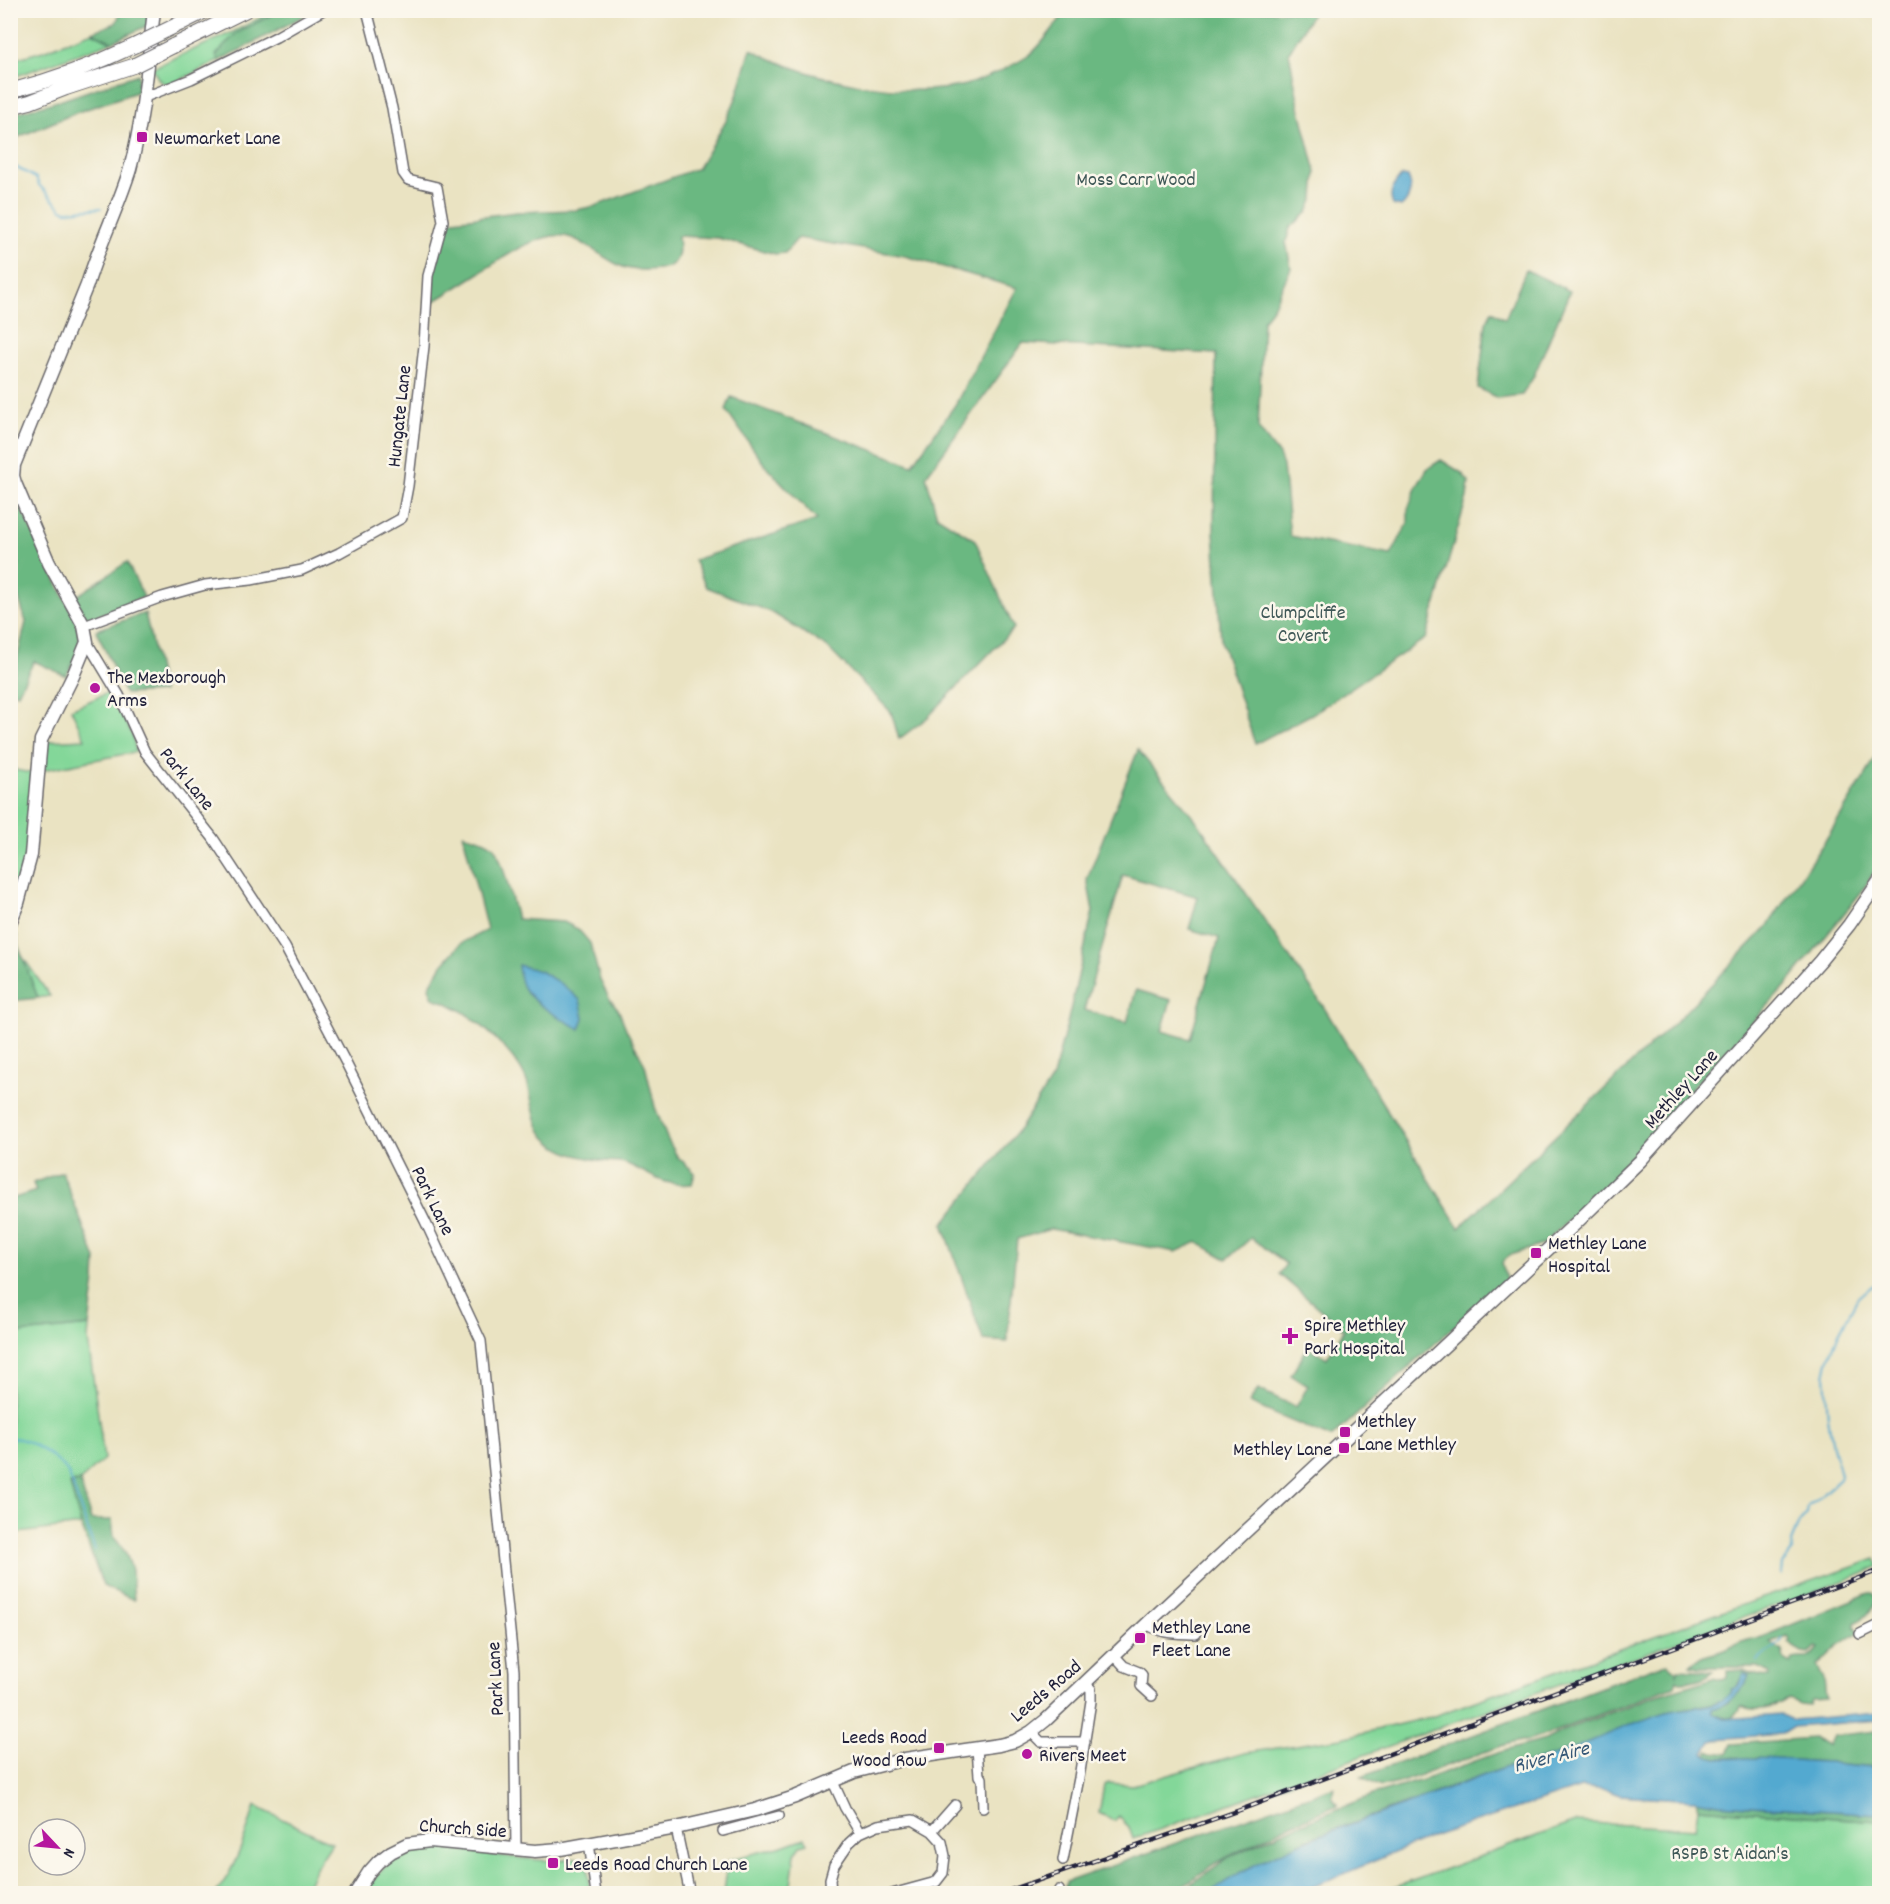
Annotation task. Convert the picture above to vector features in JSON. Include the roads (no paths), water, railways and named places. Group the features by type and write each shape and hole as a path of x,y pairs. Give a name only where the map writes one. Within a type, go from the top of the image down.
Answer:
{"highway":[{"path":"10,91 73,71 136,45 207,10"},
{"path":"10,107 133,66 246,10"}],"main road":[{"path":"10,923 23,888 31,855 41,740 87,642 84,626 49,563 15,483 14,465 87,285 129,169 144,97 154,10"},
{"name":"Methley Lane","path":"1147,1624 1568,1232 1640,1161 1820,961 1849,926 1880,880"},
{"name":"Leeds Road","path":"589,1843 746,1818 854,1772 905,1759 1015,1741 1031,1732 1147,1624"},
{"name":"Church Side","path":"356,1893 378,1862 407,1844 430,1841 516,1850 560,1849 589,1843"}],"street":[{"path":"144,97 191,79 276,37 323,10"},
{"name":"Hungate Lane","path":"84,626 162,597 205,585 251,580 302,570 339,553 402,518 408,486 424,346 428,276 443,222 436,187 408,180 403,173 392,108 367,10"},
{"name":"Park Lane","path":"87,642 119,695 145,752 213,838 285,946 420,1211 481,1341 514,1671 516,1850"},
{"path":"1147,1624 1156,1630 1169,1633 1196,1634"},
{"path":"1860,1634 1880,1624"},
{"path":"1114,1655 1124,1666 1142,1675 1141,1686 1152,1696"},
{"path":"1063,1860 1091,1701 1090,1689 1085,1684"},
{"path":"1031,1732 1041,1742 1085,1742"},
{"path":"977,1748 979,1776 982,1778 983,1808"},
{"path":"833,1782 860,1833"},
{"path":"932,1831 955,1805"},
{"name":"Leeds Road","path":"723,1831 746,1818 779,1816"},
{"path":"831,1893 830,1879 834,1865 849,1843 860,1833 878,1825 913,1820 932,1831 942,1842 945,1856 943,1873 936,1882 892,1893"},
{"path":"676,1828 690,1893"},
{"path":"589,1843 596,1893"}],"water":[{"path":"1403,176 1408,177 1410,189 1407,201 1401,207 1393,205 1391,195 1395,184"},
{"path":"518,965 540,971 563,985 580,1000 584,1018 580,1029 550,1012 529,995 521,983"},
{"path":"1744,1673 1750,1675 1744,1686 1730,1701 1712,1709 1713,1714 1725,1719 1781,1715 1792,1720 1879,1713 1879,1720 1793,1727 1782,1734 1715,1739 1711,1741 1704,1753 1720,1758 1830,1762 1873,1768 1875,1763 1879,1764 1879,1814 1719,1804 1695,1800 1620,1795 1606,1790 1581,1787 1434,1836 1298,1893 1209,1893 1270,1857 1335,1830 1504,1768 1538,1761 1573,1749 1659,1714 1720,1701 1732,1692 1731,1689 1740,1684"}],"waterway":[{"path":"10,164 36,178 39,185 62,209 67,211 101,208"},
{"path":"1781,1574 1782,1564 1792,1552 1791,1542 1799,1523 1807,1514 1808,1506 1840,1479 1828,1418 1825,1375 1838,1335 1857,1299 1880,1279"},
{"path":"10,1438 17,1438 34,1445 50,1455 68,1472 95,1550"},
{"path":"1757,1661 1778,1645 1783,1638"}],"railway":[{"path":"999,1894 1240,1810 1880,1570"}],"place":[{"name":"Newmarket Lane","path":"142,137"},
{"name":"The Mexborough Arms","path":"95,688"},
{"name":"Methley Lane Hospital","path":"1536,1253"},
{"name":"Spire Methley Park Hospital","path":"1290,1336"},
{"name":"Methley Lane Methley","path":"1345,1432"},
{"name":"Methley Lane","path":"1344,1448"},
{"name":"Methley Lane Fleet Lane","path":"1140,1638"},
{"name":"Leeds Road Wood Row","path":"939,1748"},
{"name":"Rivers Meet","path":"1027,1754"},
{"name":"Leeds Road Church Lane","path":"553,1863"}],"park label":[{"name":"Moss Carr Wood","path":"1136,178"},
{"name":"Clumpcliffe Covert","path":"1303,622"},
{"name":"RSPB St Aidan's","path":"1730,1852"}],"water label":[{"name":"River Aire","path":"1551,1756"}]}
